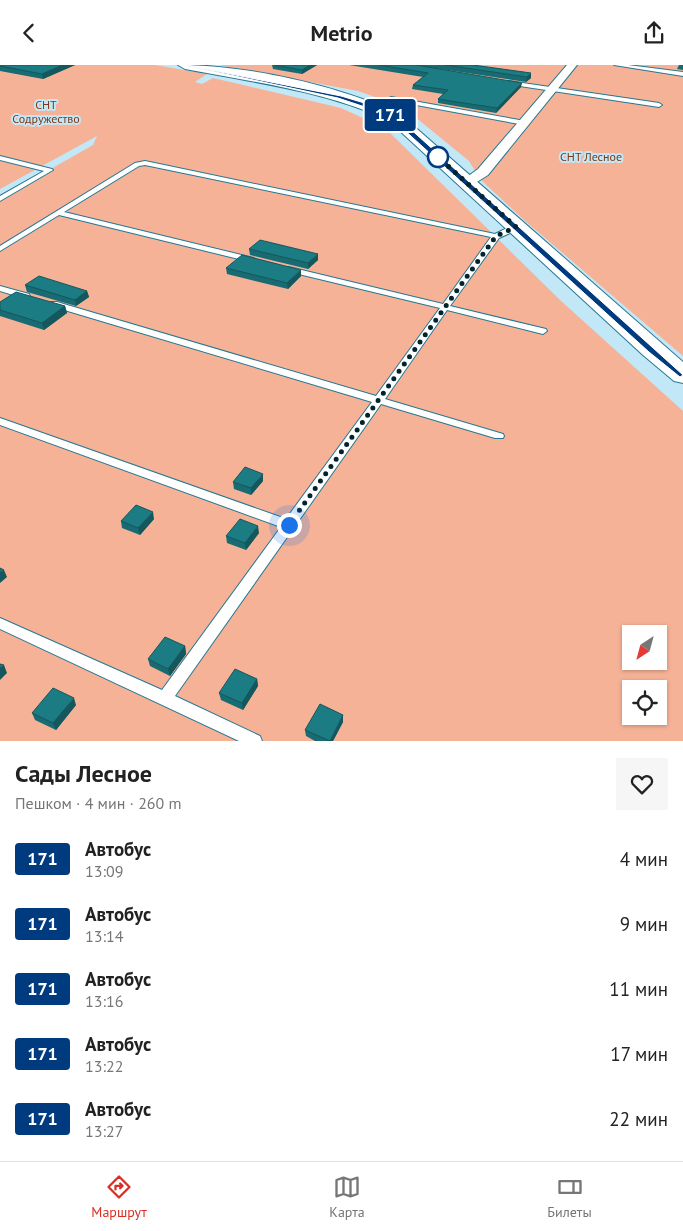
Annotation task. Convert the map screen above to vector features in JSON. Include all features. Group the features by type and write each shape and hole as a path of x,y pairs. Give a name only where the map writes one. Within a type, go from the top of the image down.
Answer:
{"street":[{"path":"185,65 315,91 379,109 394,117 683,375"},
{"path":"467,182 483,172 572,65"}],"lane":[{"path":"616,65 683,74"},
{"path":"506,82 659,105"},
{"path":"391,99 525,123"},
{"path":"0,158 50,170 0,199"},
{"path":"0,249 137,164 145,163 496,236"},
{"path":"58,213 261,262"},
{"path":"166,698 496,236 516,227"},
{"path":"280,267 543,331"},
{"path":"0,288 499,436"},
{"path":"0,421 289,525"},
{"path":"0,623 166,698 255,741"}],"green space":[{"name":"СНТ Содружество","path":"0,65 155,65 207,74 195,82 202,84 213,78 341,108 385,128 560,300 683,411 683,741 0,741 0,198 93,145 97,136 0,189"},
{"name":"СНТ Лесное","path":"220,65 683,65 683,356 524,220 480,179 469,161 403,107 358,91"}],"building":[{"path":"0,65 63,65 42,74"},
{"path":"274,65 310,65 302,70"},
{"path":"379,65 416,65 522,83 497,108 438,99 448,90 413,85 428,73"},
{"path":"445,65 473,65 531,73 527,77"},
{"path":"260,240 318,254 308,263 249,249"},
{"path":"242,255 301,270 287,283 226,268"},
{"path":"39,276 87,291 75,300 25,285"},
{"path":"16,292 65,306 42,323 0,310 0,302"},
{"path":"245,467 263,474 251,488 233,482"},
{"path":"136,505 153,512 138,528 121,521"},
{"path":"240,519 258,526 245,543 226,536"},
{"path":"165,637 185,646 168,669 148,659"},
{"path":"235,669 257,679 242,703 219,693"},
{"path":"53,688 74,698 53,723 32,713"},
{"path":"320,704 343,715 330,741 305,730"}],"bus line":[{"name":"171","path":"185,65 315,91 379,109 394,117 652,350 683,375"}],"route":[{"path":"289,525 496,236 516,227 438,157"}]}
